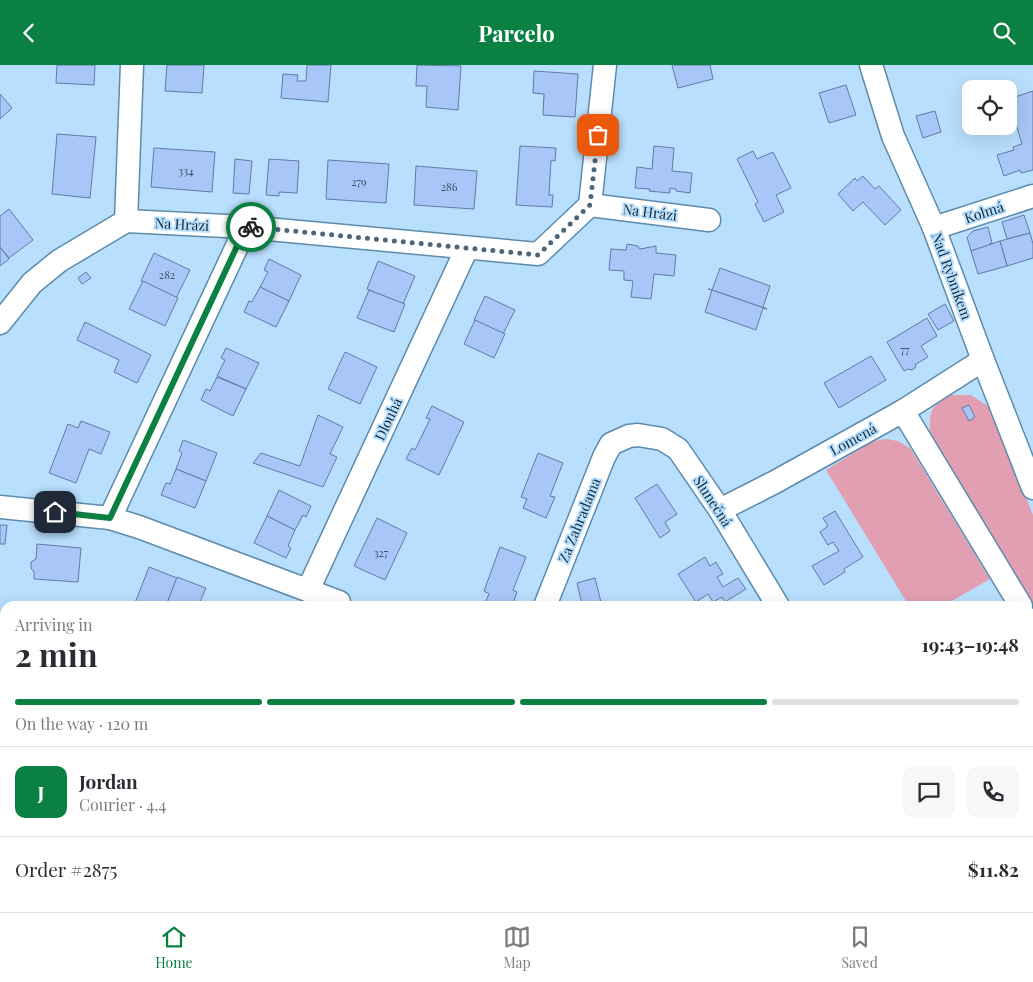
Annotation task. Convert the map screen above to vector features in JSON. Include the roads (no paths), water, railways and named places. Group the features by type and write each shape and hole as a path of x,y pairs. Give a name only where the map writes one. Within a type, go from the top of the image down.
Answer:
{"street":[{"path":"0,323 32,283 59,261 126,221 132,65"},
{"path":"590,205 605,65"},
{"name":"Nad Rybníkem","path":"871,65 893,136 934,228 983,360 1026,448 1033,488"},
{"name":"Kolmá","path":"934,228 1033,196"},
{"name":"Na Hrázi","path":"126,221 246,227 538,255 590,205 709,220"},
{"path":"110,518 246,227"},
{"name":"Dlouhá","path":"308,590 467,248"},
{"name":"Lomená","path":"720,510 775,482 903,411 983,360"},
{"path":"903,411 1018,601"},
{"name":"Slunečná","path":"621,440 638,435 647,435 662,439 678,449 720,510 775,601"},
{"name":"Za Zahradama","path":"546,601 604,457 611,444 621,440"},
{"path":"0,507 110,518 339,601"}]}
